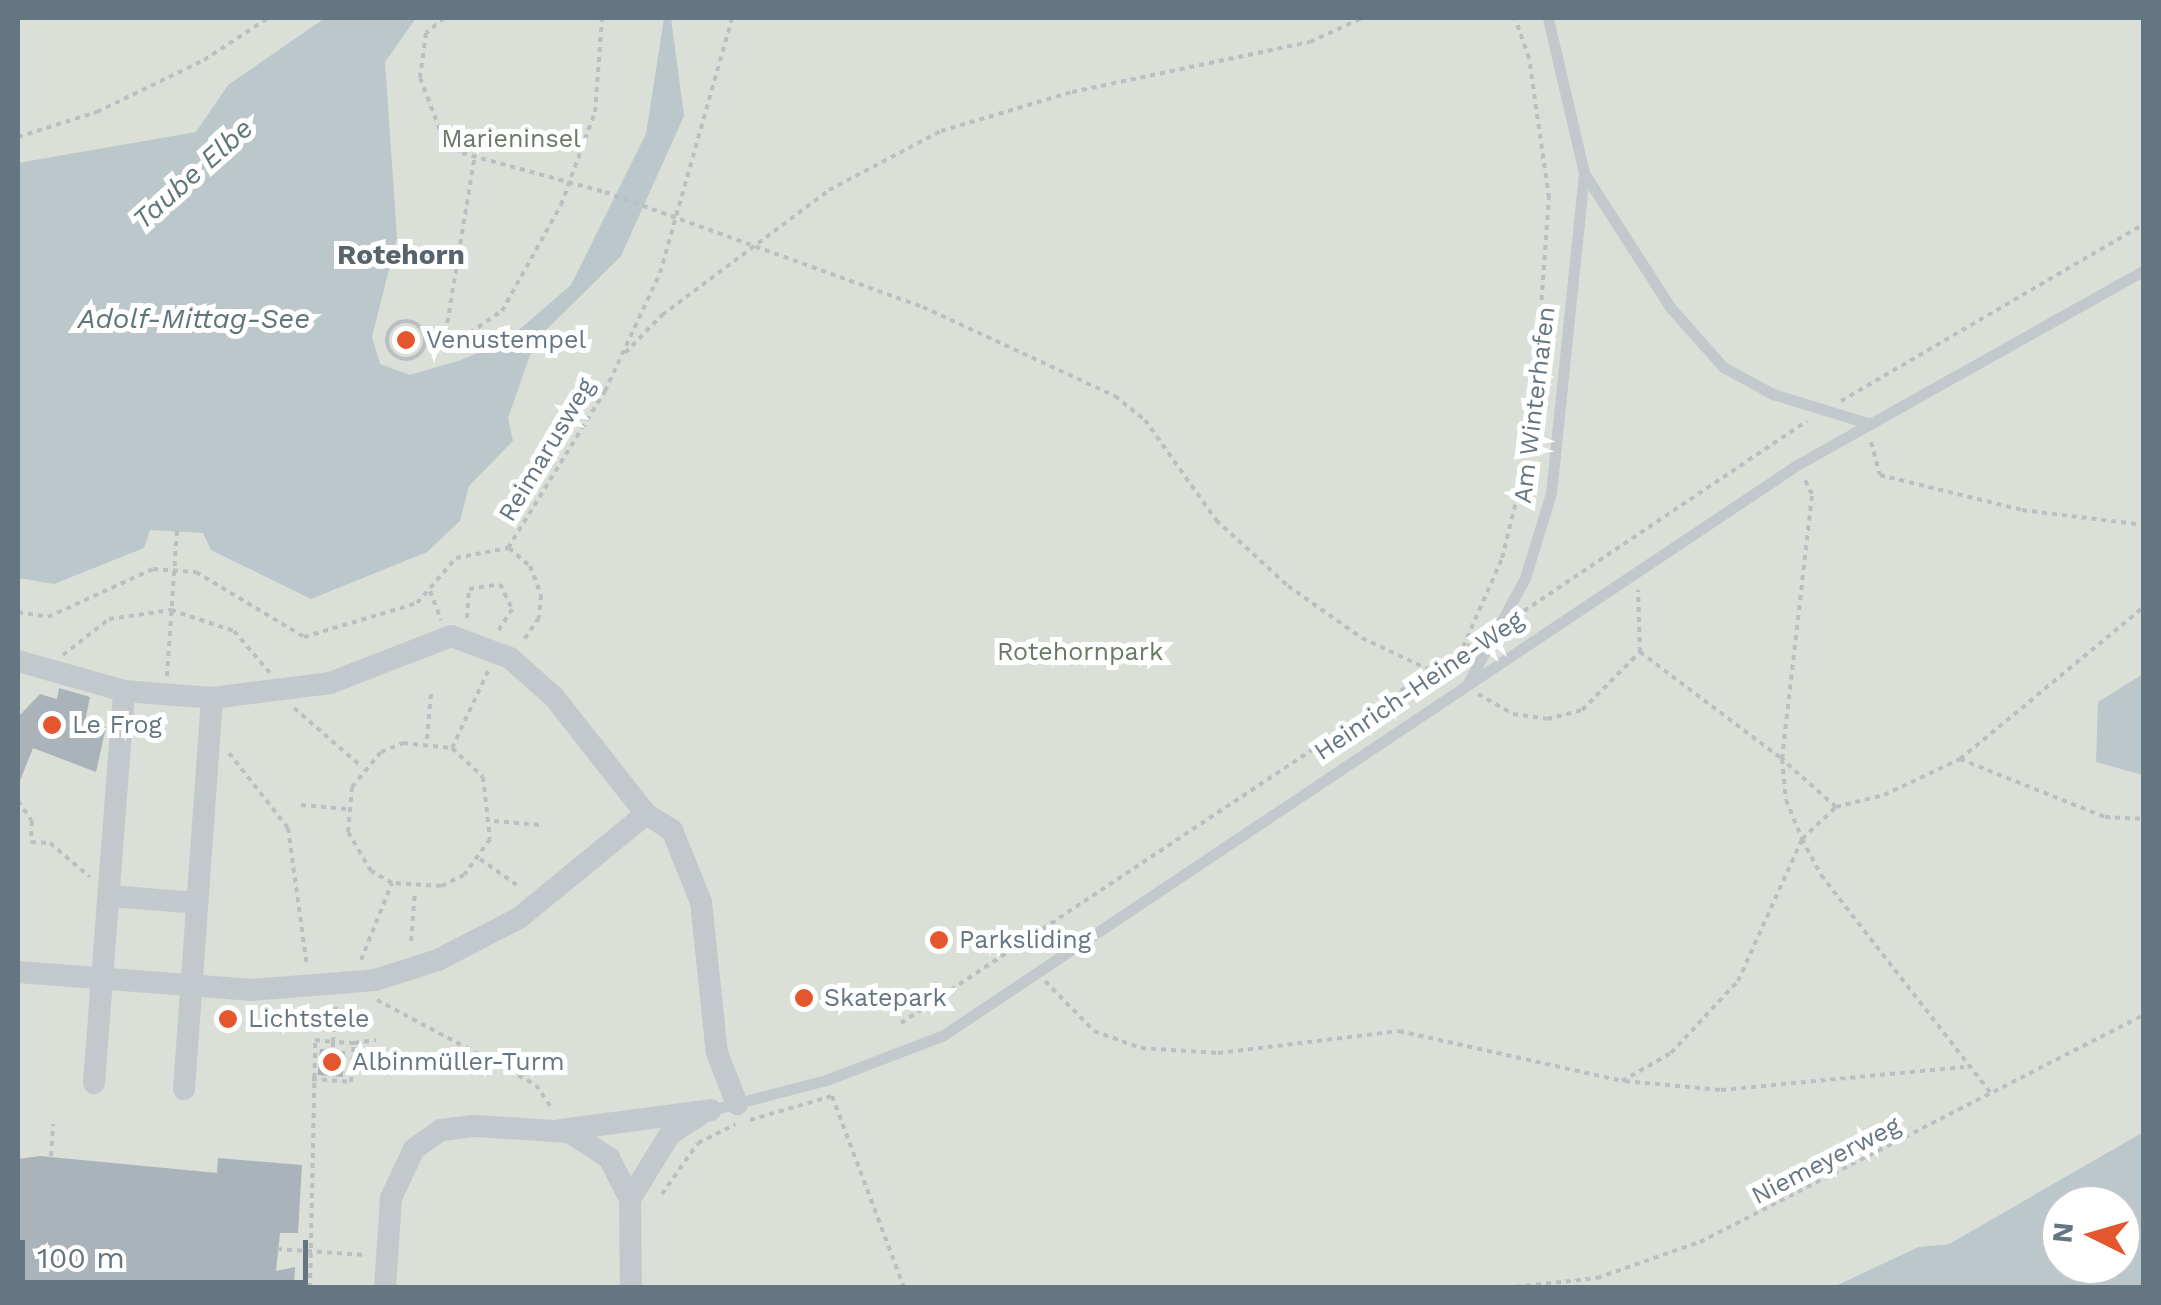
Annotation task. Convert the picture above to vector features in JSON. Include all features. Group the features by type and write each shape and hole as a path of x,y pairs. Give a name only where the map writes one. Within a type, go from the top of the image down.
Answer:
{"street":[{"path":"18,662 124,691 212,698 275,692 348,678 451,636 496,652 554,697 646,814 672,830 700,902 718,1053 737,1104"},
{"path":"94,1083 124,691"},
{"path":"184,1089 212,698"},
{"path":"18,972 191,986 310,991 343,987 438,960 542,902 646,814"},
{"path":"109,887 197,902"},
{"name":"Heinrich-Heine-Weg","path":"557,1130 711,1110"},
{"name":"Heinrich-Heine-Weg","path":"630,1198 670,1134 711,1110"},
{"path":"384,1288 391,1198 426,1138 476,1126 557,1130 600,1150 630,1198 631,1288"}],"lane":[{"name":"Am Winterhafen","path":"1466,687 1524,578 1551,493 1584,172 1548,18"},
{"name":"Am Winterhafen","path":"1584,172 1670,307 1723,367 1774,394 1867,423"},
{"name":"Heinrich-Heine-Weg","path":"711,1110 942,1036 1797,465 2144,270"}],"path":[{"path":"18,137 97,112 204,60 268,18"},
{"path":"444,18 426,33 420,78 442,135 474,160 572,181 754,244 923,307 1115,396 1146,420 1216,520 1288,586 1362,638 1513,714 1548,718 1582,710 1609,691 1640,652 1634,576"},
{"path":"472,18 497,18"},
{"path":"426,341 409,321 387,336 390,350 403,360 416,358 426,341 470,333 502,312 572,181 599,98 602,18"},
{"name":"Reimarusweg","path":"174,570 196,572 301,638 413,605 463,554 508,548 620,358 678,220 732,18"},
{"path":"620,358 754,244 829,190 941,131 1072,92 1310,42 1362,18"},
{"path":"1461,650 1502,558 1522,477 1538,350 1549,198 1529,58 1514,18"},
{"path":"445,337 474,160"},
{"path":"1867,423 1880,475 2022,510 2144,525"},
{"path":"1797,465 1812,494 1782,759 1786,800 1802,839 1964,1067 1994,1097"},
{"path":"165,695 177,532"},
{"path":"452,748 496,652 529,636 541,609 534,573 508,548"},
{"path":"18,612 48,617 148,571 174,570"},
{"path":"470,621 467,593 492,581 512,605 496,628"},
{"path":"430,591 438,610"},
{"path":"1622,1081 1671,1053 1738,981 1802,839 1836,807 1884,795 1960,759 2144,607"},
{"path":"50,670 109,619 172,610 244,638 267,664 275,692 363,768"},
{"path":"1640,652 1782,759 1836,807"},
{"path":"427,742 431,694"},
{"path":"210,727 288,828 310,991"},
{"path":"427,742 452,748 483,777 494,821 480,859 442,886 414,890 392,884 358,854 347,809 363,768 381,752 427,742"},
{"path":"1960,759 2105,818 2144,819"},
{"path":"18,801 32,821 31,842 50,843 68,865 82,867 81,876 109,887"},
{"path":"302,805 347,809"},
{"path":"494,821 542,825"},
{"path":"480,859 542,902"},
{"path":"333,1050 343,987 392,884"},
{"path":"411,941 414,890"},
{"path":"1040,973 1058,1002 1094,1031 1141,1048 1218,1053 1398,1031 1622,1081 1722,1090 1964,1067"},
{"path":"343,987 438,1028 536,1085 552,1104"},
{"name":"Niemeyerweg","path":"1506,1288 1597,1278 1671,1254 1994,1097 2144,1014"},
{"path":"310,1288 318,1168 312,1079 315,1040 376,1040"},
{"path":"312,1079 351,1082 354,1043"},
{"path":"662,1194 698,1143 832,1096 904,1288"},
{"path":"51,1156 53,1124"},
{"path":"277,1249 386,1256"}],"green space":[{"name":"Rotehornpark","path":"18,18 2143,18 2143,1132 2051,1185 2041,1185 2041,1191 1949,1244 1918,1247 1833,1287 18,1287"}],"water":[{"name":"Adolf-Mittag-See","path":"325,18 416,18 385,62 397,238 372,337 380,364 410,375 461,360 506,341 571,285 646,134 664,18 671,18 684,116 621,256 535,341 508,418 513,441 469,486 460,521 427,552 311,599 211,550 203,533 150,530 144,548 54,584 18,578 18,163 196,132 228,85"},
{"path":"2143,674 2143,775 2096,762 2098,702"},
{"path":"2143,1132 2143,1287 1833,1287 1918,1247 1949,1244 2041,1191 2041,1285 2141,1285 2141,1185 2051,1185"}],"building":[{"path":"59,688 90,697 85,721 106,727 96,772 33,748 18,786 18,717 40,694 57,699"},
{"name":"Albinmüller-Turm","path":"320,1049 345,1051 343,1077 318,1075"},
{"path":"40,1156 217,1173 218,1158 302,1165 298,1233 280,1233 276,1271 295,1267 294,1288 18,1288 18,1159"}],"place":[{"name":"Venustempel","path":"406,340"},
{"name":"Le Frog","path":"52,725"},
{"name":"Parksliding","path":"939,940"},
{"name":"Skatepark","path":"804,998"},
{"name":"Lichtstele","path":"228,1019"},
{"name":"Albinmüller-Turm","path":"332,1062"}],"district":[{"name":"Rotehorn","path":"401,255"}],"park label":[{"name":"Marieninsel","path":"511,139"}],"water label":[{"name":"Taube Elbe","path":"193,174"}]}
